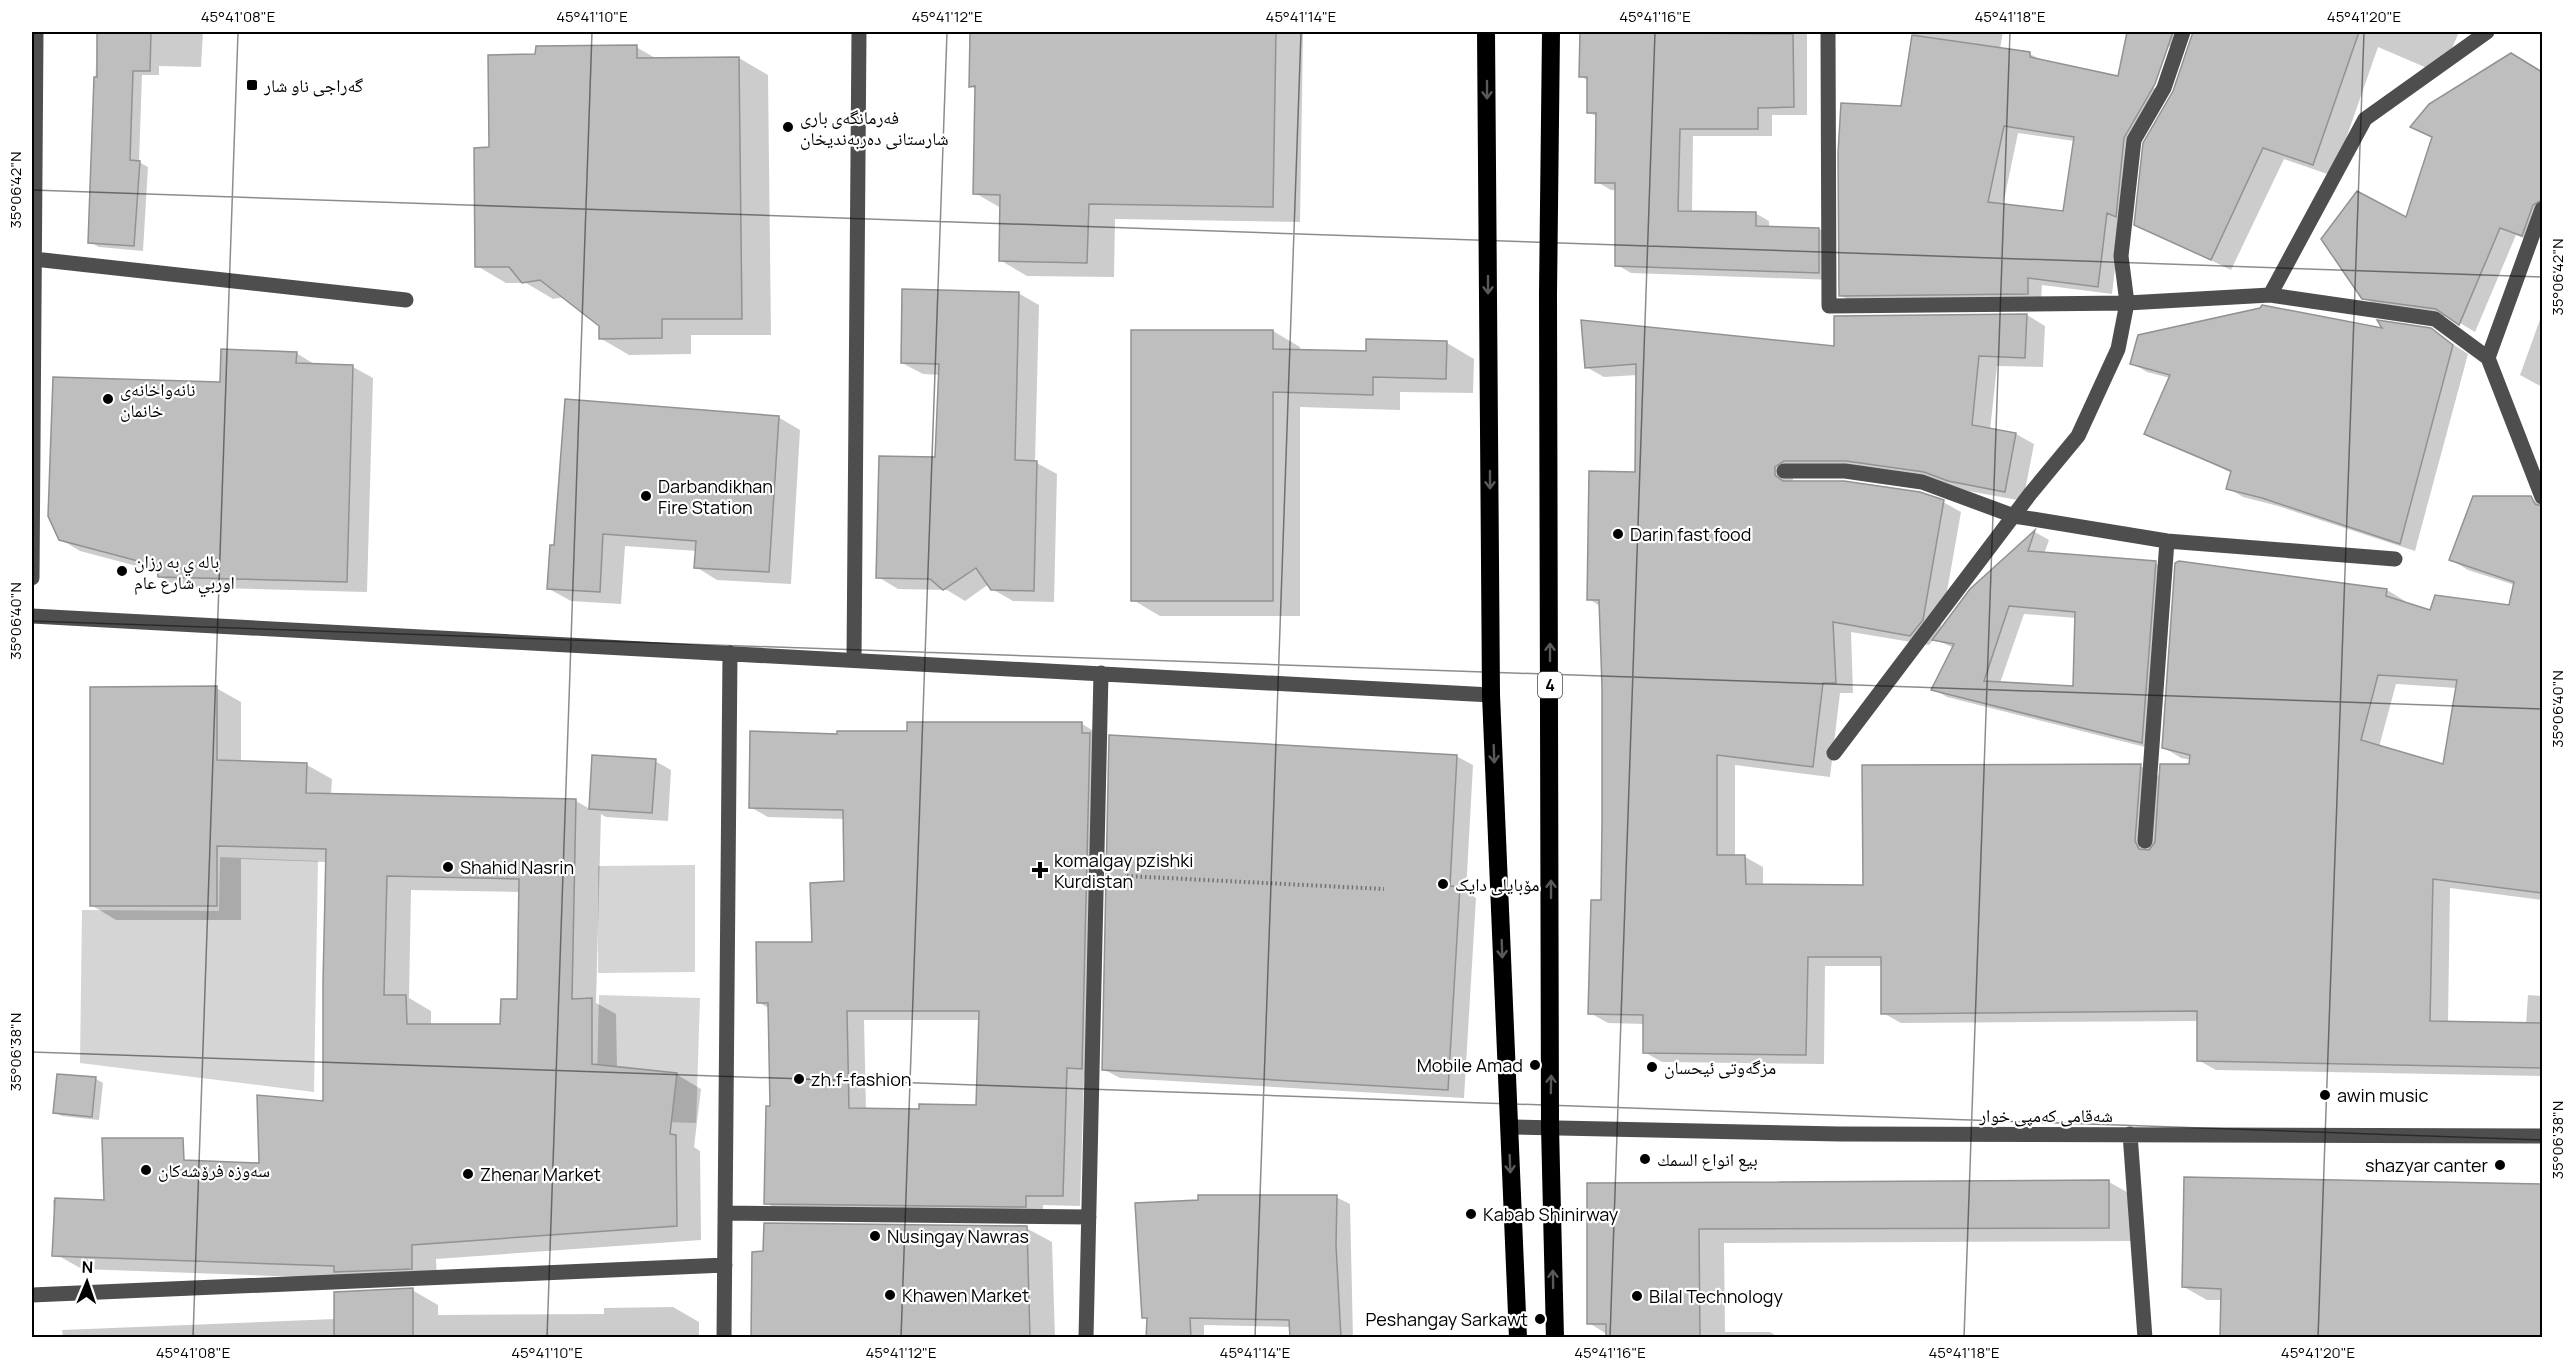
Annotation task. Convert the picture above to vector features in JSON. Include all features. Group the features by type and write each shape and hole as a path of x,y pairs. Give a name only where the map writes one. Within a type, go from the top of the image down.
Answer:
{"highway":[{"path":"1486,32 1491,695 1518,1338"},
{"name":"4","path":"1551,32 1548,294 1550,1127 1555,1338"}],"street":[{"path":"32,578 36,32"},
{"path":"854,660 860,32"},
{"path":"1828,32 1829,306 2127,303 2270,295 2435,319 2488,358 2542,497"},
{"path":"1834,753 2014,516 2078,436 2118,348 2127,303 2121,255 2134,140 2164,88 2183,32"},
{"path":"2270,295 2365,119 2487,32"},
{"path":"2488,358 2542,209"},
{"path":"34,260 406,300"},
{"path":"1784,471 1845,471 1922,482 2014,516 2167,541 2395,559"},
{"path":"2145,841 2167,541"},
{"path":"32,616 1491,695"},
{"path":"724,1338 730,653"},
{"path":"1086,1338 1101,673"},
{"name":"شەقامی کەمپی خوار","path":"1509,1127 1840,1134 2542,1136"},
{"path":"2130,1134 2145,1338"},
{"path":"725,1213 1089,1218"},
{"path":"32,1295 725,1265"}],"path":[{"path":"1096,874 1384,890"}],"shaded area":[{"path":"220,857 318,861 314,1092 80,1063 82,910 219,911"},
{"path":"695,865 695,972 598,973 598,866"},
{"path":"599,995 700,998 696,1123 596,1120"}],"building":[{"path":"97,32 151,32 150,71 133,71 130,160 140,161 134,246 88,243 94,77 97,77"},
{"path":"970,32 1276,32 1273,207 1089,204 1087,263 999,261 1000,195 973,194 975,86 969,87"},
{"path":"1580,32 1793,34 1794,107 1758,108 1758,129 1680,129 1678,211 1756,212 1756,226 1819,228 1819,273 1615,266 1615,183 1595,183 1596,113 1587,113 1587,77 1579,77"},
{"path":"2127,32 2173,32 2155,84 2124,138 2116,217 2107,213 2098,287 2028,278 2028,294 1839,296 1838,153 1841,103 1901,106 1912,35 2030,52 2030,57 2118,76","holes":["2004,126 2074,137 2063,211 1988,202"]},
{"path":"2193,32 2359,32 2313,165 2263,148 2211,260 2134,225 2143,143 2173,91"},
{"path":"637,45 637,58 739,57 742,319 662,319 662,338 599,339 599,326 540,280 522,283 509,267 475,267 474,148 489,147 488,55 535,54 536,46"},
{"path":"2511,53 2542,72 2542,200 2533,205 2522,236 2500,228 2459,325 2436,309 2362,299 2321,239 2357,191 2406,217 2432,137 2410,127 2429,104"},
{"path":"902,289 1019,292 1015,460 1037,461 1034,591 991,590 976,568 943,590 930,579 876,578 879,456 935,457 939,364 901,363"},
{"path":"2262,305 2382,328 2377,320 2431,328 2453,345 2400,544 2262,498 2226,489 2231,471 2144,434 2170,375 2130,364 2138,335 2260,308"},
{"path":"2027,314 2025,358 1979,356 1972,425 2016,433 2005,492 1948,481 1924,472 1846,461 1784,461 1775,467 1775,475 1783,481 1844,481 1920,492 1944,500 1923,620 1910,636 1833,622 1836,683 1823,683 1813,767 1717,755 1717,855 1745,855 1746,884 1863,885 1862,765 2141,764 2135,841 2139,849 2149,850 2155,842 2160,764 2189,764 2190,755 2162,748 2175,563 2179,561 2387,589 2386,596 2430,610 2435,595 2509,605 2514,582 2449,560 2473,496 2531,496 2535,504 2542,506 2542,893 2433,879 2430,1021 2542,1023 2542,1068 2197,1061 2197,1011 1881,1014 1881,957 1808,957 1806,1055 1643,1053 1643,1015 1588,1014 1591,900 1601,900 1602,822 1602,687 1599,600 1587,600 1589,471 1635,472 1636,364 1585,368 1581,320 1834,346 1834,316","holes":["2378,675 2457,680 2443,764 2361,740"]},
{"path":"1131,330 1273,330 1273,349 1366,351 1366,339 1447,341 1446,379 1373,377 1373,395 1273,392 1273,601 1131,601"},
{"path":"221,349 297,352 296,363 353,365 347,582 158,577 157,566 59,540 48,516 53,377 220,382"},
{"path":"565,399 779,416 769,572 694,568 696,541 603,534 600,592 547,589 550,545 554,545"},
{"path":"2035,530 2028,551 2156,561 2142,743 1931,690 1954,644 1932,640 1970,589","holes":["2009,606 2075,612 2073,686 1984,681"]},
{"path":"217,686 217,760 307,763 306,793 576,799 572,999 592,998 592,1064 677,1073 670,1134 676,1135 677,1226 412,1245 412,1269 334,1272 334,1266 52,1256 55,1198 104,1200 102,1138 183,1138 184,1160 259,1163 257,1095 323,1101 326,849 217,846 217,906 90,906 90,687","holes":["387,876 519,879 517,999 501,999 500,1024 407,1024 406,995 384,995"]},
{"path":"907,722 1082,722 1082,733 1090,733 1082,1069 1067,1068 1063,1196 1026,1196 1026,1207 764,1204 766,1106 770,1106 768,1003 757,1003 756,942 812,942 810,883 844,881 843,810 749,808 750,731 837,734 837,731 907,731","holes":["847,1011 979,1011 976,1105 919,1104 919,1109 849,1108"]},
{"path":"1109,735 1457,755 1450,886 1460,887 1448,1090 1102,1070"},
{"path":"592,755 656,759 652,813 589,809"},
{"path":"57,1074 96,1077 92,1117 53,1113"},
{"path":"2184,1177 2542,1184 2542,1338 2220,1338 2221,1289 2182,1287"},
{"path":"2109,1180 2109,1228 1699,1229 1700,1338 1606,1338 1606,1324 1587,1324 1587,1183"},
{"path":"1198,1195 1337,1195 1336,1245 1341,1338 1290,1338 1289,1320 1190,1318 1191,1338 1146,1338 1147,1318 1142,1318 1135,1203 1198,1200"},
{"name":"Khawen Market","path":"764,1223 1027,1226 1030,1338 751,1338 752,1252 763,1251"},
{"path":"413,1288 413,1338 334,1338 334,1292"}],"place":[{"name":"گەراجی ناو شار","path":"252,85"},
{"name":"فەرمانگەی باری شارستانی دەربەندیخان","path":"788,127"},
{"name":"نانەواخانەی خانمان","path":"108,399"},
{"name":"Darbandikhan Fire Station","path":"646,496"},
{"name":"Darin fast food","path":"1618,534"},
{"name":"باله ي به رزان اوربي شارع عام","path":"122,571"},
{"name":"Shahid Nasrin","path":"448,867"},
{"name":"komalgay pzishki Kurdistan","path":"1040,870"},
{"name":"مۆبایلی دایک","path":"1443,884"},
{"name":"Mobile Amad","path":"1535,1065"},
{"name":"مزگەوتی ئیحسان","path":"1652,1067"},
{"name":"zh.f-fashion","path":"799,1079"},
{"name":"awin music","path":"2325,1095"},
{"name":"بيع انواع السمك","path":"1645,1159"},
{"name":"shazyar canter","path":"2500,1165"},
{"name":"سەوزە فرۆشەکان","path":"146,1170"},
{"name":"Zhenar Market","path":"468,1174"},
{"name":"Kabab Shinirway","path":"1471,1214"},
{"name":"Nusingay Nawras","path":"875,1236"},
{"name":"Khawen Market","path":"890,1295"},
{"name":"Bilal Technology","path":"1637,1296"},
{"name":"Peshangay Sarkawt","path":"1540,1319"}]}
